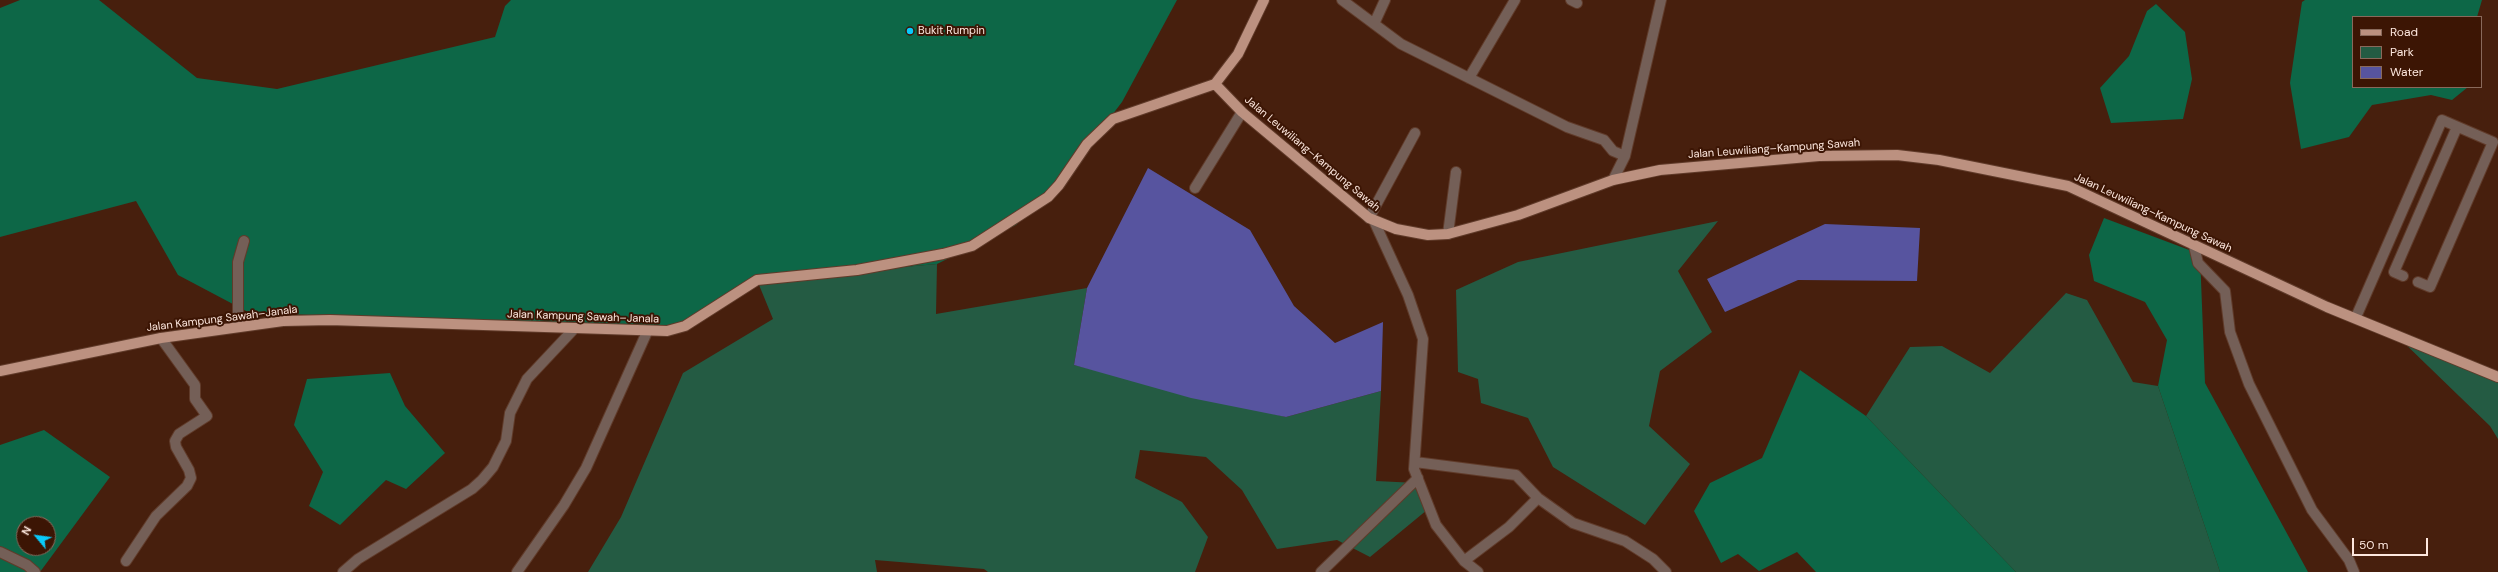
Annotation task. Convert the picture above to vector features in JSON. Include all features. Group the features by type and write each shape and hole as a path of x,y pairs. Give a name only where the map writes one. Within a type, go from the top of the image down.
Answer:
{"main road":[{"path":"1215,84 1238,54 1264,0"},
{"name":"Jalan Leuwiliang–Kampung Sawah","path":"1215,84 1242,112 1371,220 1396,230 1428,235 1448,234 1518,215 1613,180 1660,170 1818,156 1897,155 1939,160 2068,186 2327,307 2356,317 2460,363 2498,378"},
{"name":"Jalan Kampung Sawah–Janala","path":"0,371 161,338 283,321 330,320 573,330 647,332 667,331 685,326 757,280 857,270 943,254 972,246 1048,197 1059,185 1087,144 1113,119 1215,84"}],"street":[{"path":"1342,0 1401,44 1567,127 1604,140 1613,151 1626,156"},
{"path":"1374,24 1385,0"},
{"path":"1469,78 1515,0"},
{"path":"1613,180 1626,156 1661,0"},
{"path":"1195,188 1242,112"},
{"path":"2356,317 2442,120 2493,142 2430,287 2418,282"},
{"path":"2403,276 2394,272 2457,127"},
{"path":"1415,133 1371,220 1408,295 1423,339 1416,462 1414,469 1436,525 1464,561 1478,572"},
{"path":"1448,234 1456,172"},
{"path":"238,327 238,262 244,240"},
{"path":"2194,246 2198,263 2225,291 2230,332 2249,384 2312,510 2349,560 2354,572"},
{"path":"342,572 358,559 472,489 482,480 492,467 506,441 510,413 527,379 573,330"},
{"path":"517,572 564,505 586,468 647,332"},
{"path":"126,561 156,516 187,486 191,478 189,470 176,447 175,441 179,434 206,416 195,399 195,385 161,338"},
{"path":"1416,462 1516,475 1538,498 1573,523 1625,541 1653,559 1666,572"},
{"path":"1321,572 1418,478"},
{"path":"1464,561 1509,527 1538,498"},
{"path":"0,552 27,565 35,572"}],"green space":[{"path":"20,0 99,0 197,78 277,89 495,37 505,6 511,0 1177,0 1122,102 1067,174 1016,225 937,264 757,280 702,315 656,332 248,312 178,275 136,201 0,237 0,8"},
{"path":"2305,0 2482,0 2477,16 2352,16 2352,88 2467,88 2452,100 2431,95 2372,105 2349,137 2301,149 2290,83 2302,2"},
{"path":"2156,4 2185,32 2192,79 2183,119 2111,123 2100,88 2129,56 2147,11"},
{"path":"2104,218 2200,254 2205,383 2308,572 2220,572 2158,386 2167,340 2145,302 2094,281 2089,255"},
{"path":"1718,221 1678,271 1712,332 1660,371 1649,426 1690,464 1645,525 1553,467 1528,418 1481,403 1478,379 1458,372 1456,290 1518,262"},
{"path":"937,264 936,314 1087,288 1074,365 1286,417 1381,391 1376,481 1417,483 1427,510 1370,557 1337,540 1277,549 1242,490 1206,457 1140,450 1135,478 1182,502 1208,537 1195,572 988,572 984,569 875,560 877,572 588,572 621,517 683,373 773,319 757,280"},
{"path":"2066,293 2087,300 2133,382 2158,386 2220,572 2016,572 1866,416 1910,347 1942,346 1990,373"},
{"path":"2397,336 2498,378 2498,439 2490,426"},
{"path":"1800,370 1866,416 2016,572 1816,572 1797,552 1759,571 1738,554 1721,563 1694,511 1710,483 1762,458"},
{"path":"390,373 405,406 445,453 406,489 386,480 340,525 309,506 323,472 294,425 307,379"},
{"path":"44,430 110,477 56,550 56,516 16,516 16,556 52,556 40,572 0,572 0,445"}],"water":[{"path":"1148,168 1250,230 1294,306 1335,343 1383,322 1381,391 1286,417 1191,398 1074,365 1087,288"},
{"path":"1825,224 1920,228 1917,281 1798,280 1725,312 1707,279"}],"place":[{"name":"Bukit Rumpin","path":"910,31"}]}
